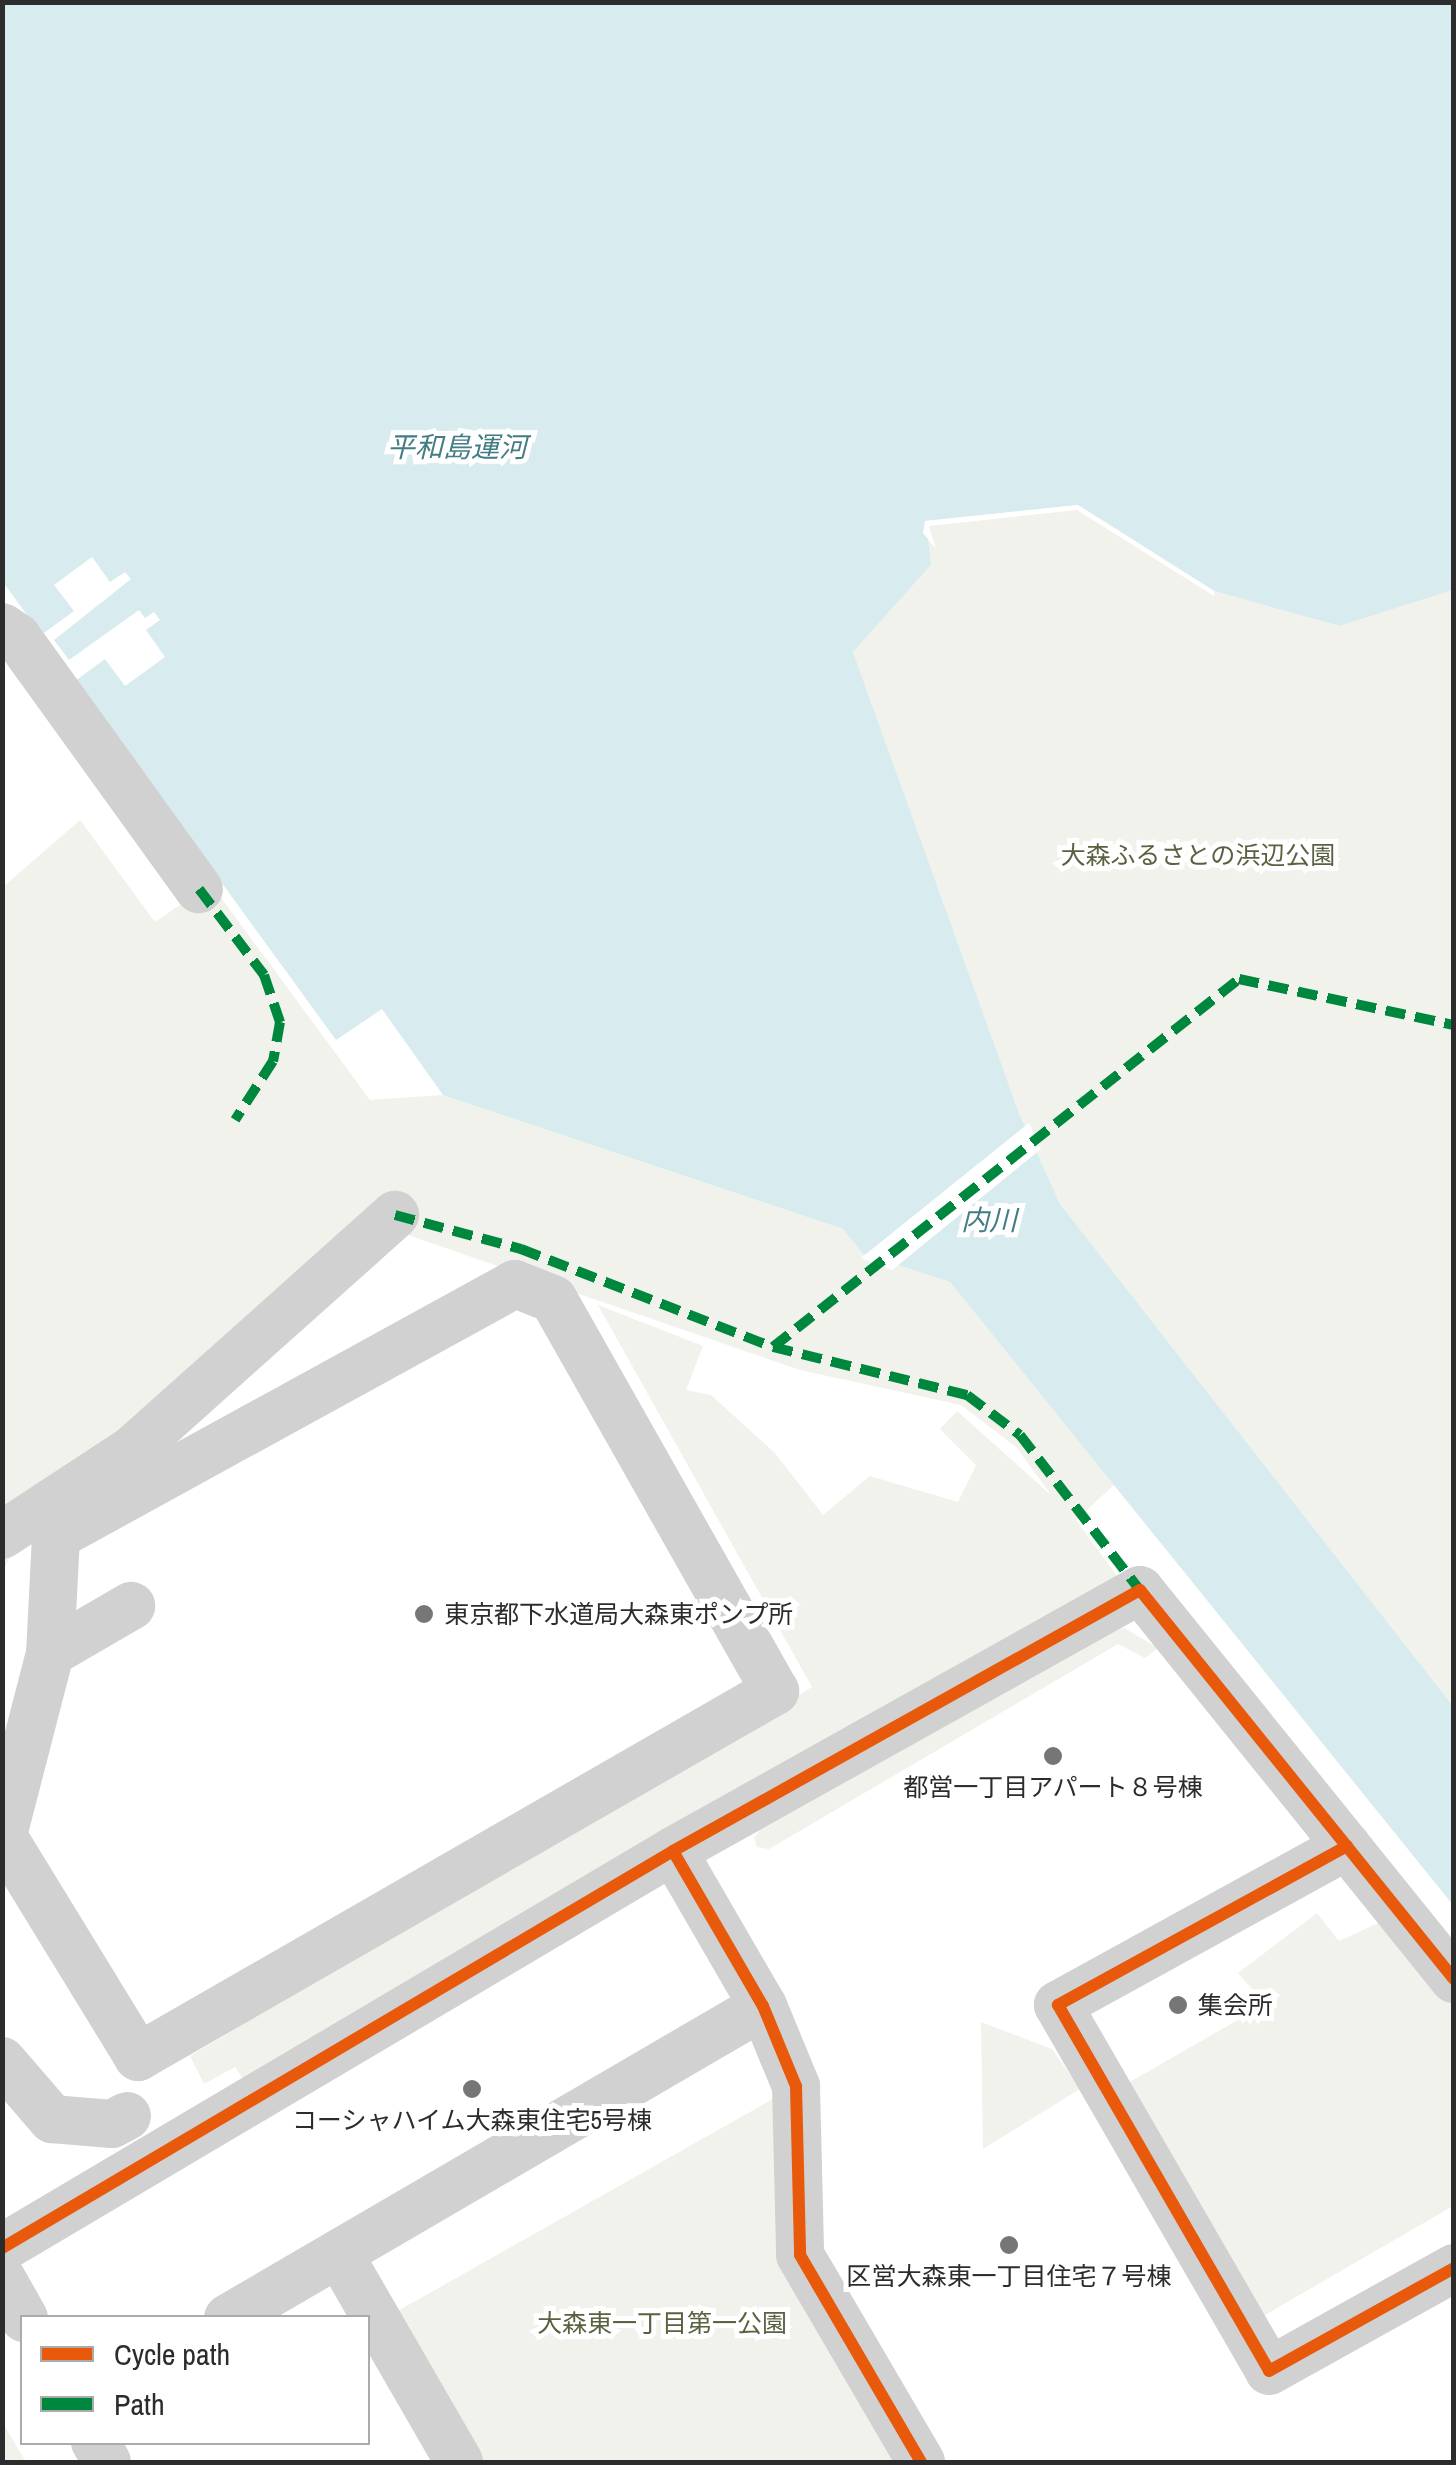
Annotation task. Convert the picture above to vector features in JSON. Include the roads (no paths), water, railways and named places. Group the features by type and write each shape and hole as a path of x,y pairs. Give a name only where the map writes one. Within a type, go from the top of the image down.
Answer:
{"street":[{"path":"2,627 16,636 199,889"},
{"path":"2,1534 132,1450 395,1215"},
{"path":"515,1284 553,1299 775,1691 138,2057 3,1839 50,1653 56,1536 515,1284"},
{"path":"2,2248 673,1851 1140,1590 1454,1979"},
{"path":"50,1653 132,1606"},
{"path":"1347,1846 1058,2006 1269,2371 1454,2268"},
{"path":"673,1851 762,2006 796,2086 800,2255 921,2462"},
{"path":"233,2315 762,2006"},
{"path":"2,2061 17,2086 52,2119 112,2124 127,2116"},
{"path":"339,2254 459,2462"},
{"path":"2,2279 22,2315"}],"water":[{"name":"平和島運河","path":"2,3 1453,3 1453,590 1339,626 1214,591 1078,505 926,521 931,565 853,652 1019,1113 1060,1204 1453,1706 1453,1905 950,1282 863,1254 843,1229 443,1095 382,1009 336,1040 3,582"}],"place":[{"name":"東京都下水道局大森東ポンプ所","path":"424,1614"},
{"name":"都営一丁目アパート８号棟","path":"1053,1756"},
{"name":"集会所","path":"1178,2005"},
{"name":"コーシャハイム大森東住宅5号棟","path":"472,2089"},
{"name":"区営大森東一丁目住宅７号棟","path":"1009,2245"}],"park label":[{"name":"大森ふるさとの浜辺公園","path":"1198,855"},
{"name":"大森東一丁目第一公園","path":"662,2323"}],"water label":[{"name":"内川","path":"989,1220"}]}
